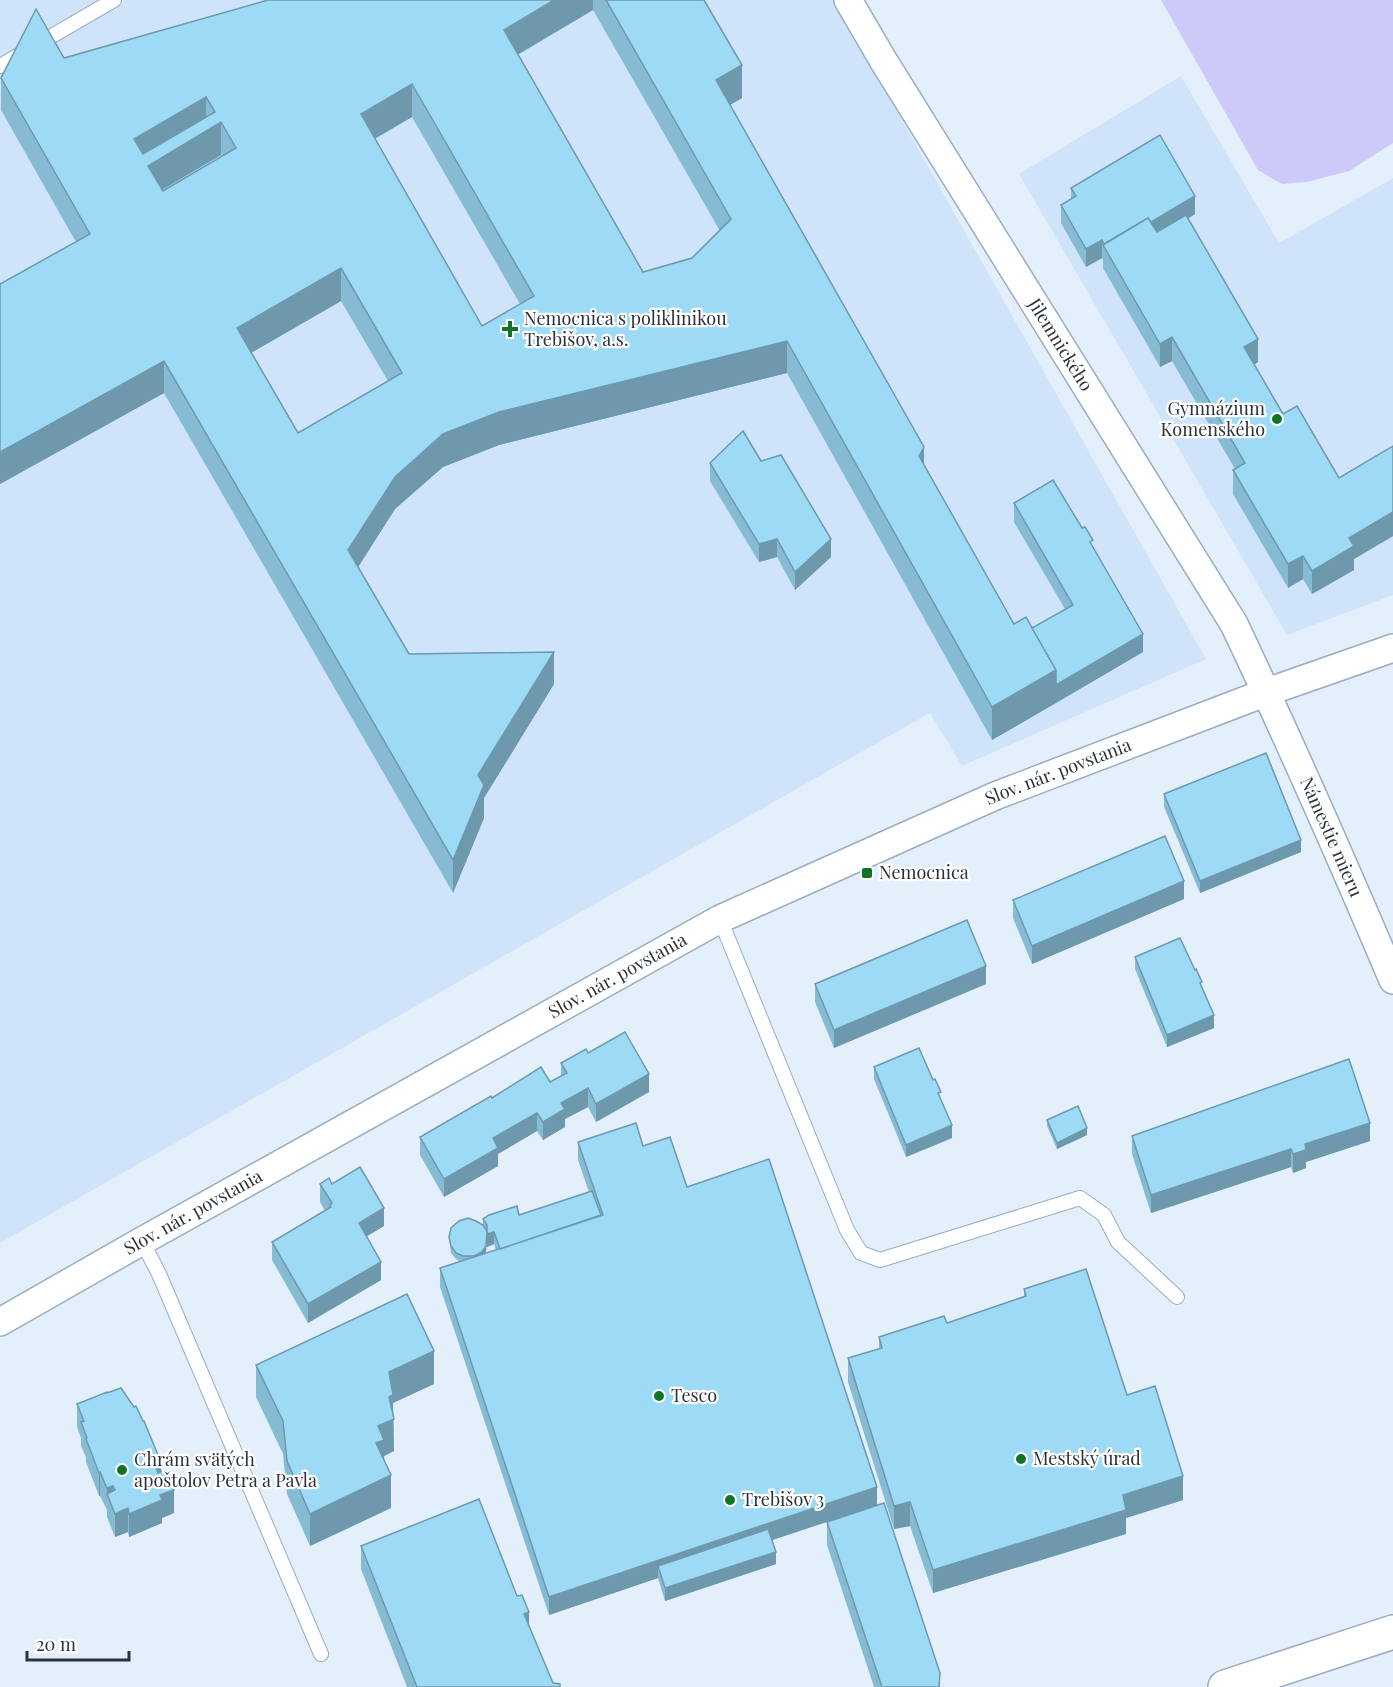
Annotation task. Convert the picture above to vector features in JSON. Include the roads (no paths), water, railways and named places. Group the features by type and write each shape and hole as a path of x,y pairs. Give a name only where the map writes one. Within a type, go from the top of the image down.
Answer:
{"street":[{"name":"Jilemnického","path":"848,0 895,80 1234,624 1267,692"},
{"name":"Slov. nár. povstania","path":"0,1322 720,919 995,796 1267,692 1393,648"},
{"name":"Námestie mieru","path":"1267,692 1393,980"},
{"path":"1225,1687 1393,1632"}],"lane":[{"path":"0,66 114,0"},
{"path":"720,919 847,1230 861,1253 880,1260 1080,1198 1104,1215 1118,1242 1177,1297"},
{"path":"142,1241 159,1274 321,1654"}],"place":[{"name":"Nemocnica s poliklinikou Trebišov, a.s.","path":"510,329"},
{"name":"Gymnázium Komenského","path":"1277,419"},
{"name":"Nemocnica","path":"867,873"},
{"name":"Tesco","path":"659,1396"},
{"name":"Mestský úrad","path":"1021,1459"},
{"name":"Chrám svätých apoštolov Petra a Pavla","path":"122,1470"},
{"name":"Trebišov 3","path":"730,1500"}]}
